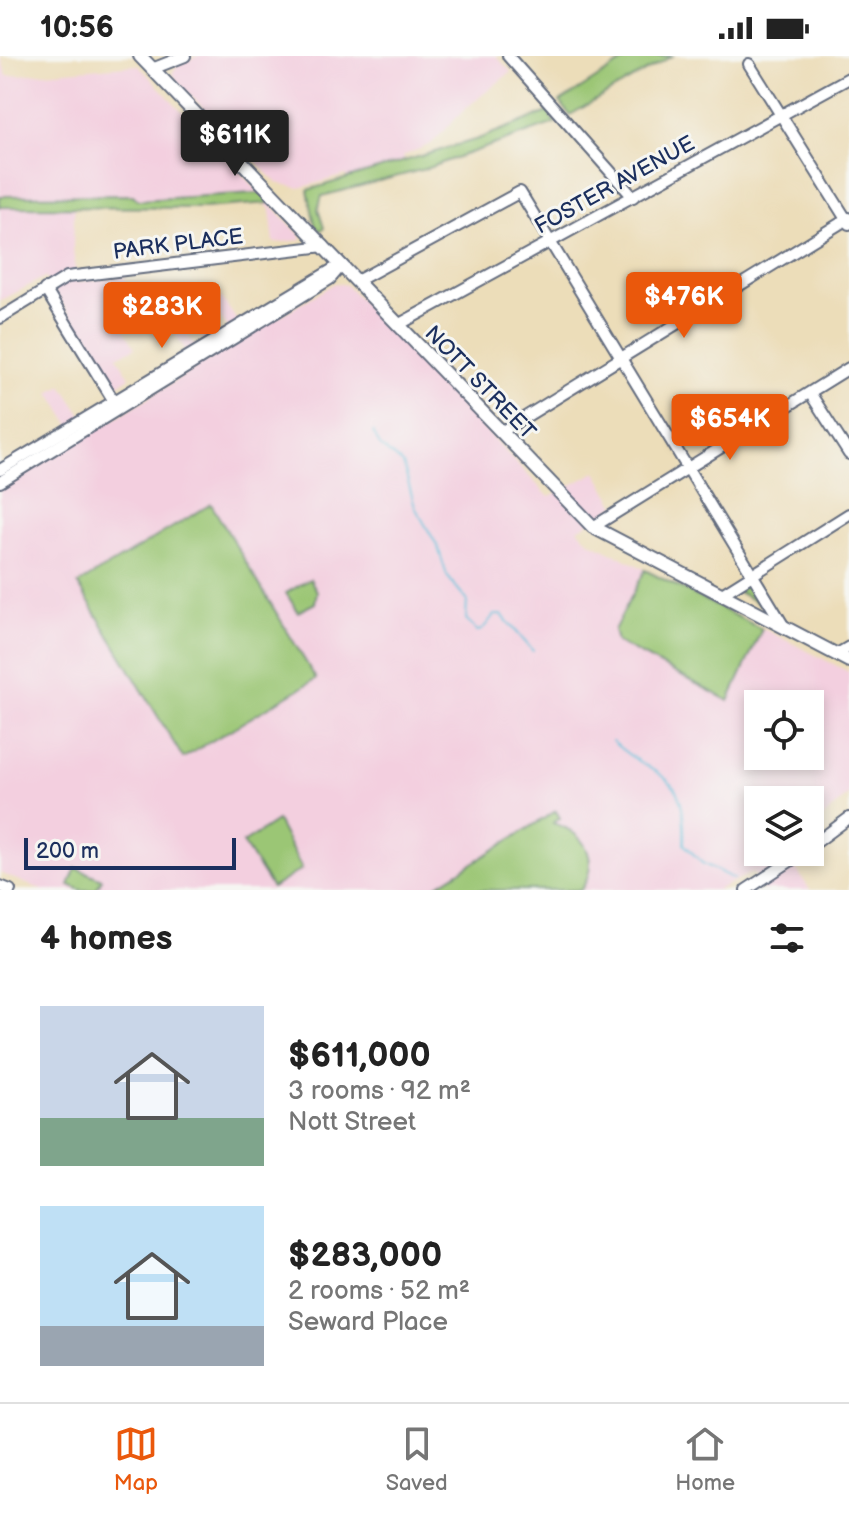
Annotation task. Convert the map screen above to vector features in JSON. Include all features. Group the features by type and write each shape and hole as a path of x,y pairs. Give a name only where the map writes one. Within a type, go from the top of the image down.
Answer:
{"main road":[{"name":"NOTT STREET","path":"140,56 593,527 843,658"}],"street":[{"path":"152,69 185,56"},
{"path":"508,56 633,197"},
{"path":"501,432 848,221 749,64"},
{"name":"FOSTER AVENUE","path":"398,325 849,78"},
{"path":"357,281 520,192 783,625"},
{"name":"PARK PLACE","path":"0,318 67,277 324,246"},
{"path":"0,470 330,279 342,265"},
{"path":"45,289 116,404"},
{"path":"593,527 849,368"},
{"path":"810,393 849,454"},
{"path":"0,482 116,404"},
{"path":"722,594 849,514"},
{"path":"843,658 849,647"},
{"path":"824,837 849,818"},
{"path":"746,890 783,866"},
{"path":"0,886 10,890"}],"shaded area":[{"path":"0,56 7,76 138,65 302,237 301,240 274,243 270,209 255,193 138,200 75,194 73,247 76,282 125,276 132,316 120,322 135,348 117,356 130,377 116,386 45,277 0,301"},
{"path":"198,56 496,56 511,72 466,108 431,144 403,156 404,160 350,179 345,175 300,188 277,183 178,82 172,73 178,65"},
{"path":"335,283 346,285 549,497 596,472 616,506 578,529 589,541 849,672 849,794 824,816 824,786 744,786 744,866 794,866 810,890 764,890 753,872 717,890 42,890 0,873 0,489 79,440 50,392 62,385 93,432 196,368 170,325 178,319 205,362 214,357 185,312 194,307 223,351 237,342 212,304 222,298 247,336"}],"green space":[{"path":"632,56 672,56 570,115 560,102"},
{"path":"548,112 555,123 425,169 322,196 318,209 324,228 320,231 315,225 308,190 478,139"},
{"path":"261,193 270,203 204,208 0,207 0,196 133,195 138,200"},
{"path":"211,504 316,679 183,758 78,584"},
{"path":"645,570 762,629 729,701 617,642 614,630"},
{"path":"310,579 317,591 315,603 298,612 286,593"},
{"path":"751,580 766,606 766,607 738,592"},
{"path":"556,811 560,818 553,823 574,833 581,840 589,858 590,868 581,890 430,890"},
{"path":"277,821 302,869 272,888 243,843"},
{"path":"76,868 102,879 96,890 81,890 69,885"}],"waterway":[{"path":"373,432 380,446 403,464 415,507 438,547 447,576 467,600 466,619 477,631 482,630 494,615 502,615 533,651"},
{"path":"612,741 674,788 684,819 684,844 702,863 734,879"}]}
